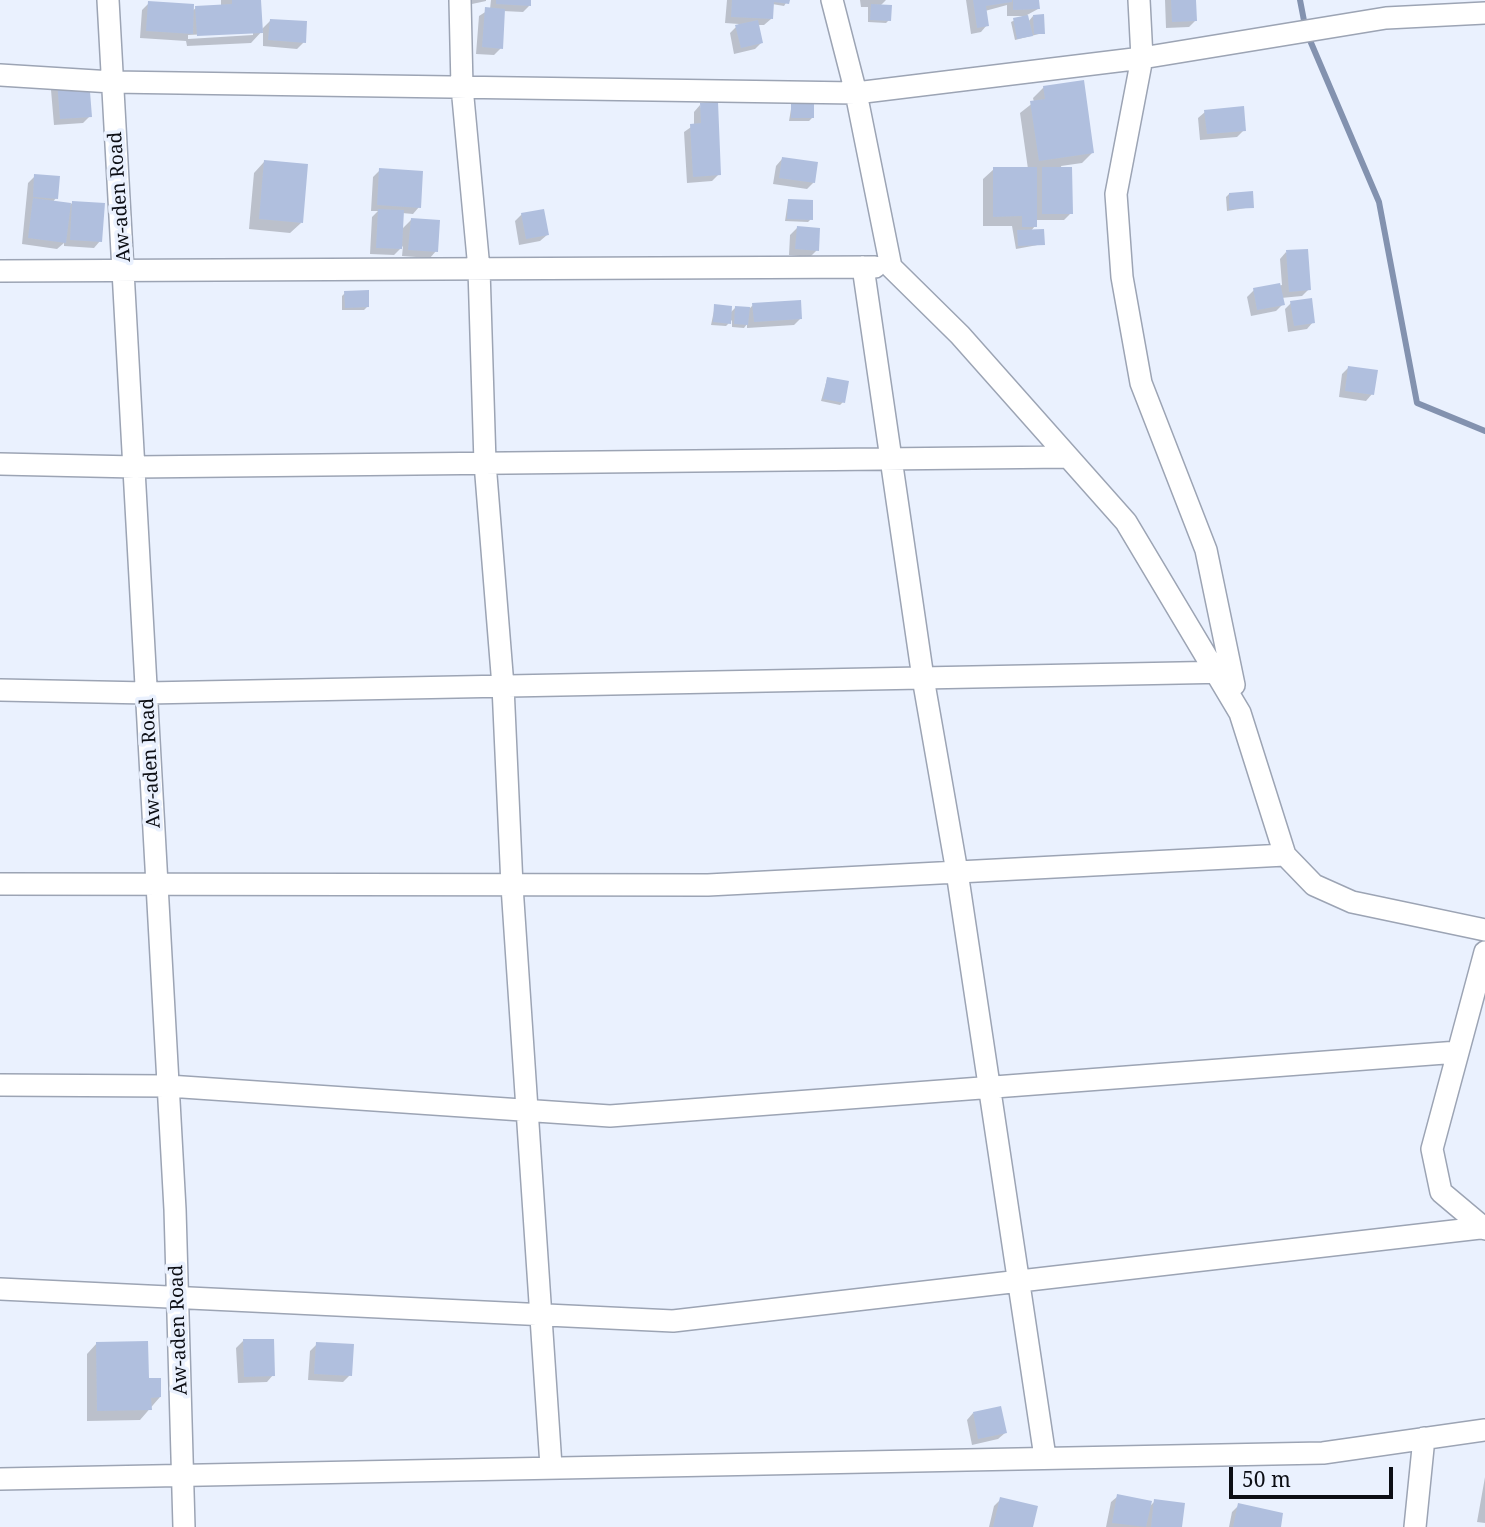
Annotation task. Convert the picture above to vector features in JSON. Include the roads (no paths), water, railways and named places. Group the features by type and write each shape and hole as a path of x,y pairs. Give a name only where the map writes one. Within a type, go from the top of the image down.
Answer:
{"street":[{"name":"Aw-aden Road","path":"107,0 168,1086 178,1296 184,1527"},
{"path":"460,0 462,87 479,270 485,463 503,686 512,886 551,1466"},
{"path":"832,0 856,93 891,267 960,335 1126,522 1223,672 1240,713 1285,855 1314,885 1352,902 1485,930"},
{"path":"1139,0 1142,58 1116,194 1122,277 1141,383 1206,550 1223,672"},
{"path":"0,75 112,82 856,93 1142,58 1386,18 1485,13"},
{"path":"863,267 923,678 957,872 1045,1457"},
{"path":"0,271 891,267"},
{"path":"0,464 135,467 1067,457"},
{"path":"0,690 147,693 1223,672"},
{"path":"0,884 708,885 1285,855"},
{"path":"1483,1228 1441,1192 1432,1149 1485,952"},
{"path":"0,1085 168,1086 610,1116 1458,1052"},
{"path":"0,1289 673,1321 1483,1228"},
{"path":"0,1479 551,1466 1323,1453 1485,1430"},
{"path":"1415,1527 1424,1438"}],"waterway":[{"path":"1300,0 1306,31 1379,202 1417,403 1485,431"}]}
